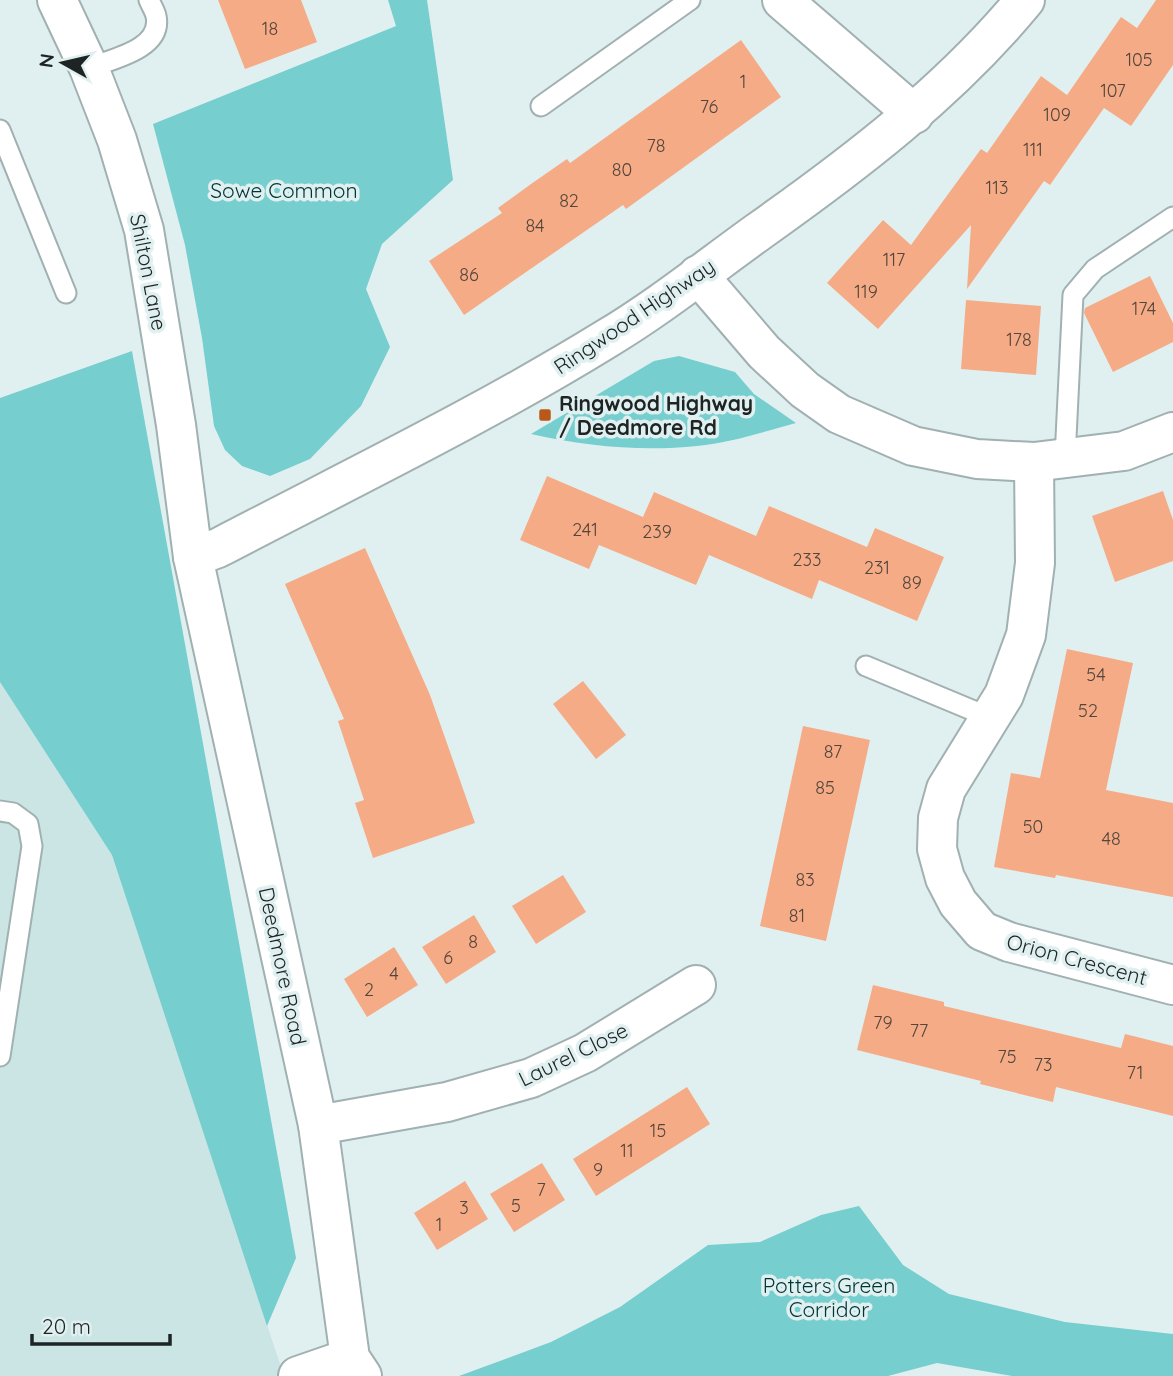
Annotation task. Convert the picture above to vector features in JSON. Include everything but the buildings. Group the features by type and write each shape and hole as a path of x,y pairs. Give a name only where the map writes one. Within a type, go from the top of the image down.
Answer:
{"street":[{"name":"Shilton Lane","path":"57,0 89,68 117,140 144,230 176,425 193,557"},
{"path":"782,0 914,114"},
{"name":"Ringwood Highway","path":"193,557 218,548 503,399 608,338 819,190 914,114 1003,27 1025,0"},
{"path":"698,275 764,352 804,390 839,414 913,446 977,459 1050,460 1124,451 1173,432"},
{"name":"Orion Crescent","path":"1050,460 1026,635 1004,695 946,789 937,818 937,849 945,878 958,903 982,931 1009,942 1173,985"},
{"name":"Deedmore Road","path":"193,557 318,1125 356,1367"},
{"name":"Laurel Close","path":"318,1125 447,1102 531,1078 585,1053 696,985"},
{"path":"298,1376 356,1367"}],"lane":[{"path":"89,68 141,47 154,34 156,18 149,0"},
{"path":"541,106 690,0"},
{"path":"0,130 66,293"},
{"path":"1050,460 1073,295 1095,269 1173,216"},
{"path":"866,666 991,718"},
{"path":"0,811 13,813 28,824 32,846 0,1056"}],"shaded area":[{"path":"0,682 112,855 284,1376 0,1376"}],"green space":[{"name":"Sowe Common","path":"388,0 427,0 453,180 382,244 366,289 390,347 361,406 310,459 270,476 242,466 225,450 214,426 185,245 153,124 396,26"},
{"path":"132,351 296,1258 267,1326 112,855 0,682 0,398"},
{"path":"679,356 735,372 754,394 796,423 747,437 676,448 614,447 531,434 654,361"},
{"name":"Potters Green Corridor","path":"859,1206 903,1265 949,1294 1065,1322 1173,1334 1173,1376 1012,1376 937,1363 888,1376 459,1376 551,1342 620,1307 708,1245 760,1242 821,1215"}],"place":[{"name":"Ringwood Highway / Deedmore Rd","path":"545,415"}]}
